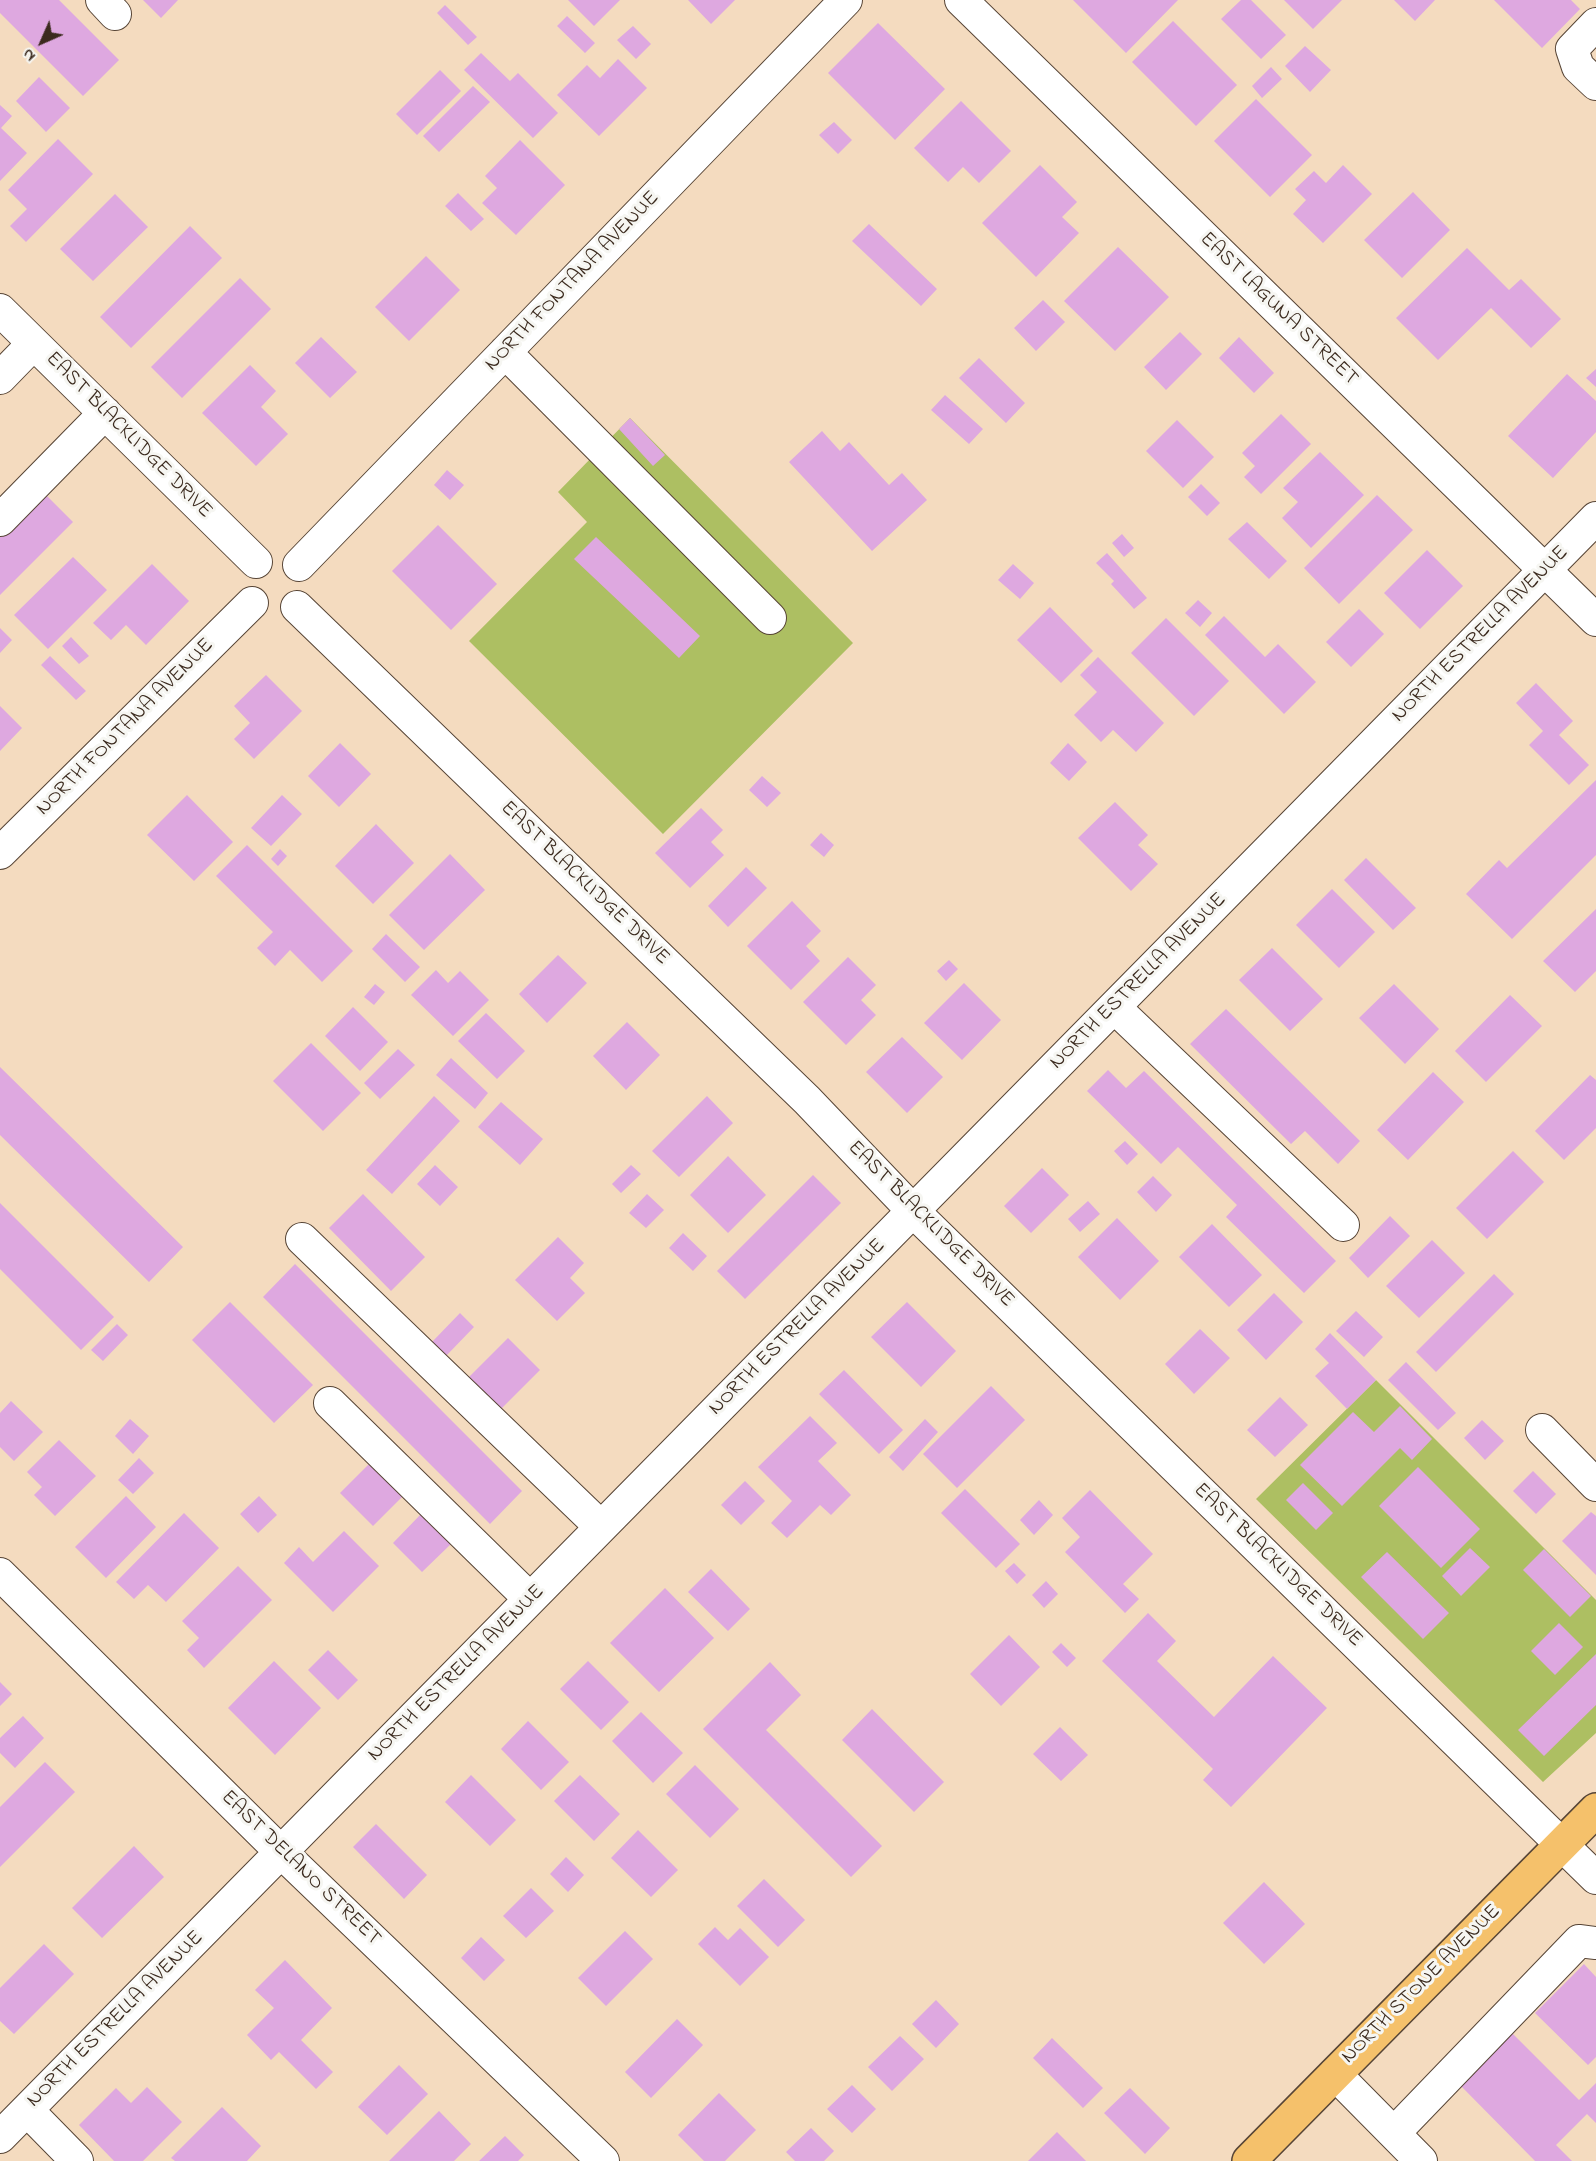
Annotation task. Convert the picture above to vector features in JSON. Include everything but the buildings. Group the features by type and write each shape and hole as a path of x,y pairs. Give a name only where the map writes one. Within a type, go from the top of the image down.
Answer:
{"main road":[{"name":"NORTH STONE AVENUE","path":"1249,2161 1596,1810"}],"street":[{"name":"NORTH FONTANA AVENUE","path":"299,565 846,0"},
{"name":"EAST LAGUNA STREET","path":"961,0 1596,620"},
{"path":"1596,24 1572,50 1578,67 1596,84"},
{"name":"EAST BLACKLIDGE DRIVE","path":"0,310 256,562"},
{"path":"0,378 33,344"},
{"path":"505,352 770,618"},
{"path":"0,520 105,413"},
{"name":"NORTH ESTRELLA AVENUE","path":"0,2137 1596,518"},
{"path":"276,554 291,558 299,565 306,577 307,591 297,607 287,614 278,615 267,614 252,603 247,594 246,578 256,562 265,556 276,554"},
{"name":"NORTH FONTANA AVENUE","path":"0,853 252,603"},
{"name":"EAST BLACKLIDGE DRIVE","path":"297,607 798,1092 913,1211 1596,1878"},
{"path":"1114,1007 1343,1225"},
{"path":"302,1239 601,1527"},
{"path":"330,1403 531,1599"},
{"path":"1542,1430 1596,1485"},
{"name":"EAST DELANO STREET","path":"0,1574 281,1852 603,2161"},
{"path":"1394,2133 1579,1941 1596,1943"},
{"path":"1335,2074 1421,2161"},
{"path":"27,2110 77,2161"}],"green space":[{"path":"630,418 853,643 663,834 469,641 587,522 558,492"},
{"path":"1376,1380 1596,1600 1596,1733 1543,1782 1256,1499"}]}
